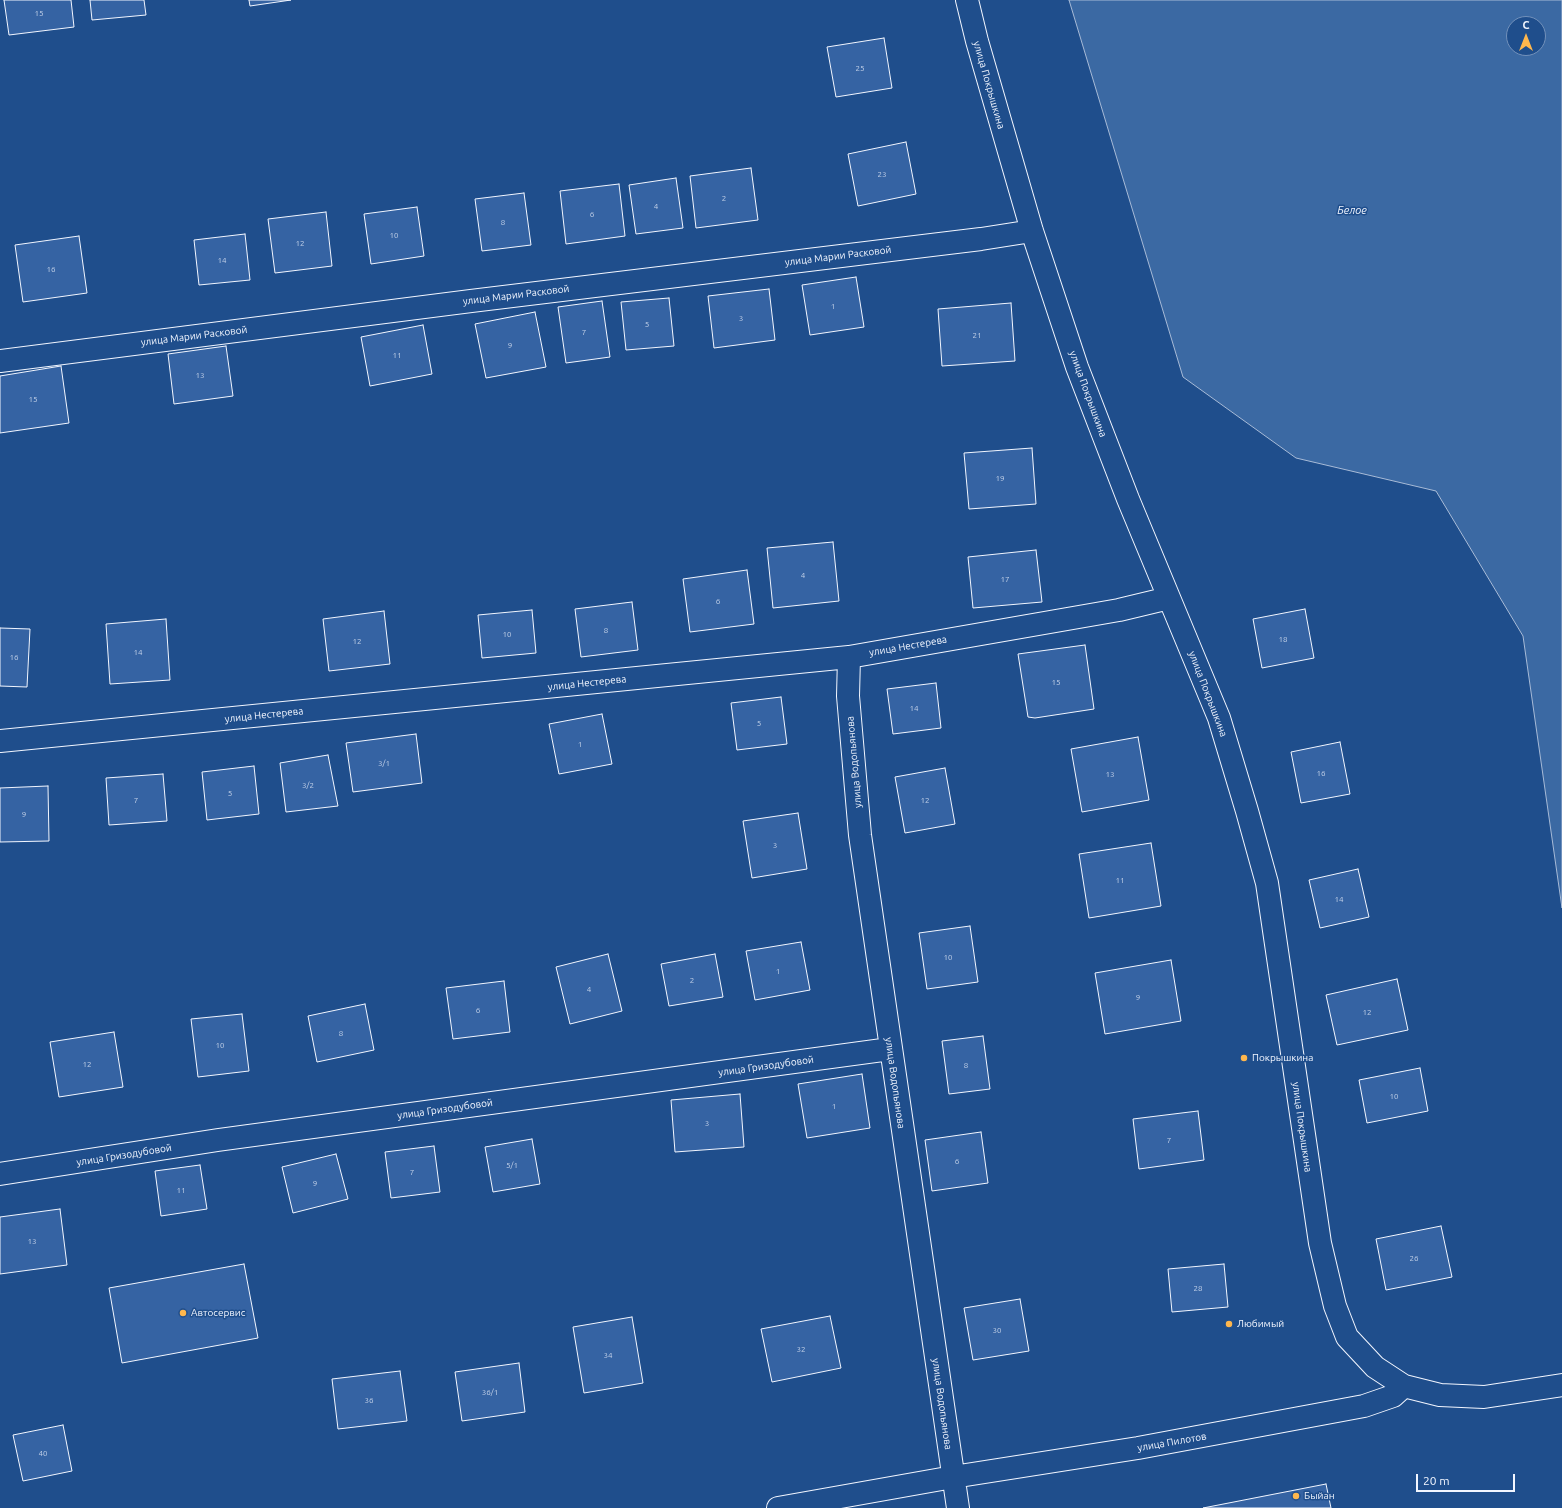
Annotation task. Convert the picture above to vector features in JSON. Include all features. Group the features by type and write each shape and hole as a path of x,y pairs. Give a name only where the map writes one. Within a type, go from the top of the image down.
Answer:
{"street":[{"name":"улица Покрышкина","path":"967,0 976,41 1032,231 1077,367 1128,499 1219,718 1267,883 1320,1243 1335,1306 1347,1337 1375,1367 1404,1386"},
{"name":"улица Марии Расковой","path":"0,361 471,301 981,239 1032,231"},
{"name":"улица Нестерева","path":"0,741 849,657 1119,610 1169,598"},
{"name":"улица Водопьянова","path":"849,657 848,696 860,835 958,1508"},
{"name":"улица Гризодубовой","path":"0,1174 218,1140 890,1049"},
{"path":"1404,1386 1440,1395 1484,1398 1562,1385"},
{"name":"улица Пилотов","path":"778,1508 953,1477 1138,1448 1364,1406 1393,1396 1404,1386"}],"water":[{"name":"Белое","path":"1069,0 1562,0 1562,908 1523,636 1436,491 1296,458 1183,377"}],"building":[{"path":"4,0 71,0 74,27 9,35"},
{"path":"90,0 144,0 146,15 92,20"},
{"path":"249,0 291,0 250,6"},
{"path":"884,38 892,88 836,97 827,47"},
{"path":"906,142 916,194 858,206 848,154"},
{"path":"751,168 758,220 696,228 690,176"},
{"path":"676,178 683,228 636,234 629,185"},
{"path":"619,184 625,236 566,244 560,191"},
{"path":"524,193 531,245 482,251 475,199"},
{"path":"417,207 424,256 371,264 364,214"},
{"path":"326,212 332,266 275,273 268,219"},
{"path":"245,234 250,280 199,285 194,240"},
{"path":"79,236 87,293 23,302 15,245"},
{"path":"856,277 864,327 810,335 802,285"},
{"path":"769,289 775,340 714,348 708,296"},
{"path":"669,298 674,346 626,350 621,302"},
{"path":"602,301 610,357 566,363 558,307"},
{"path":"1011,303 1015,361 942,366 938,309"},
{"path":"535,312 546,367 486,378 475,324"},
{"path":"423,325 432,374 370,386 361,337"},
{"path":"226,346 233,396 174,404 168,354"},
{"path":"61,366 69,423 0,433 0,376"},
{"path":"1032,448 1036,504 969,509 964,453"},
{"path":"833,542 839,601 773,608 767,548"},
{"path":"1036,550 1042,602 973,608 968,557"},
{"path":"747,570 754,624 690,632 683,579"},
{"path":"632,602 638,650 581,657 575,609"},
{"path":"1305,609 1314,658 1262,668 1253,619"},
{"path":"532,610 536,653 482,658 478,615"},
{"path":"384,611 390,664 329,671 323,619"},
{"path":"166,619 170,680 110,684 106,624"},
{"path":"0,628 30,629 27,687 0,686"},
{"path":"1085,645 1094,709 1035,718 1028,717 1018,654"},
{"path":"936,683 941,728 893,734 887,689"},
{"path":"781,697 787,744 737,750 731,703"},
{"path":"602,714 612,764 559,774 549,724"},
{"path":"416,734 422,783 353,792 346,743"},
{"path":"1138,737 1149,800 1082,812 1071,749"},
{"path":"1340,742 1350,794 1301,803 1291,752"},
{"path":"328,755 338,806 286,812 280,763"},
{"path":"254,766 259,814 207,820 202,772"},
{"path":"945,768 955,824 905,833 895,777"},
{"path":"163,774 167,821 109,825 106,778"},
{"path":"48,786 49,841 0,842 0,788"},
{"path":"798,813 807,869 752,878 743,821"},
{"path":"1151,843 1161,906 1089,918 1079,854"},
{"path":"1358,869 1369,917 1320,928 1309,880"},
{"path":"970,926 978,982 927,989 919,933"},
{"path":"801,942 810,990 755,1000 746,951"},
{"path":"608,954 622,1011 570,1024 556,967"},
{"path":"715,954 723,997 669,1006 661,964"},
{"path":"1171,960 1181,1021 1105,1034 1095,973"},
{"path":"1397,979 1408,1030 1337,1045 1326,995"},
{"path":"504,981 510,1032 453,1039 446,988"},
{"path":"365,1004 374,1050 317,1062 308,1016"},
{"path":"242,1014 249,1071 198,1077 191,1019"},
{"path":"114,1032 123,1087 59,1097 50,1042"},
{"path":"983,1036 990,1089 949,1094 942,1041"},
{"path":"1420,1068 1428,1111 1367,1123 1359,1080"},
{"path":"862,1074 870,1128 807,1138 798,1084"},
{"path":"740,1094 744,1147 675,1152 671,1100"},
{"path":"1198,1111 1204,1160 1139,1169 1133,1119"},
{"path":"981,1132 988,1183 932,1191 925,1140"},
{"path":"532,1139 540,1184 493,1192 485,1147"},
{"path":"434,1146 440,1192 391,1198 385,1152"},
{"path":"336,1154 348,1199 293,1213 282,1167"},
{"path":"200,1165 207,1209 161,1216 155,1171"},
{"path":"60,1209 67,1265 0,1274 0,1217"},
{"path":"1441,1226 1452,1277 1386,1290 1376,1239"},
{"name":"Автосервис","path":"244,1264 258,1338 122,1363 109,1288"},
{"path":"1224,1264 1228,1307 1172,1312 1168,1269"},
{"path":"1020,1299 1029,1351 973,1360 964,1308"},
{"path":"830,1316 841,1368 772,1382 761,1329"},
{"path":"632,1317 643,1383 584,1393 573,1327"},
{"path":"519,1363 525,1412 462,1421 455,1372"},
{"path":"400,1371 407,1421 338,1429 332,1379"},
{"path":"63,1425 72,1471 23,1481 13,1435"},
{"name":"Быйан","path":"1326,1484 1331,1508 1203,1508"}],"place":[{"name":"Покрышкина","path":"1244,1058"},
{"name":"Автосервис","path":"183,1313"},
{"name":"Любимый","path":"1229,1324"},
{"name":"Быйан","path":"1296,1496"}]}
